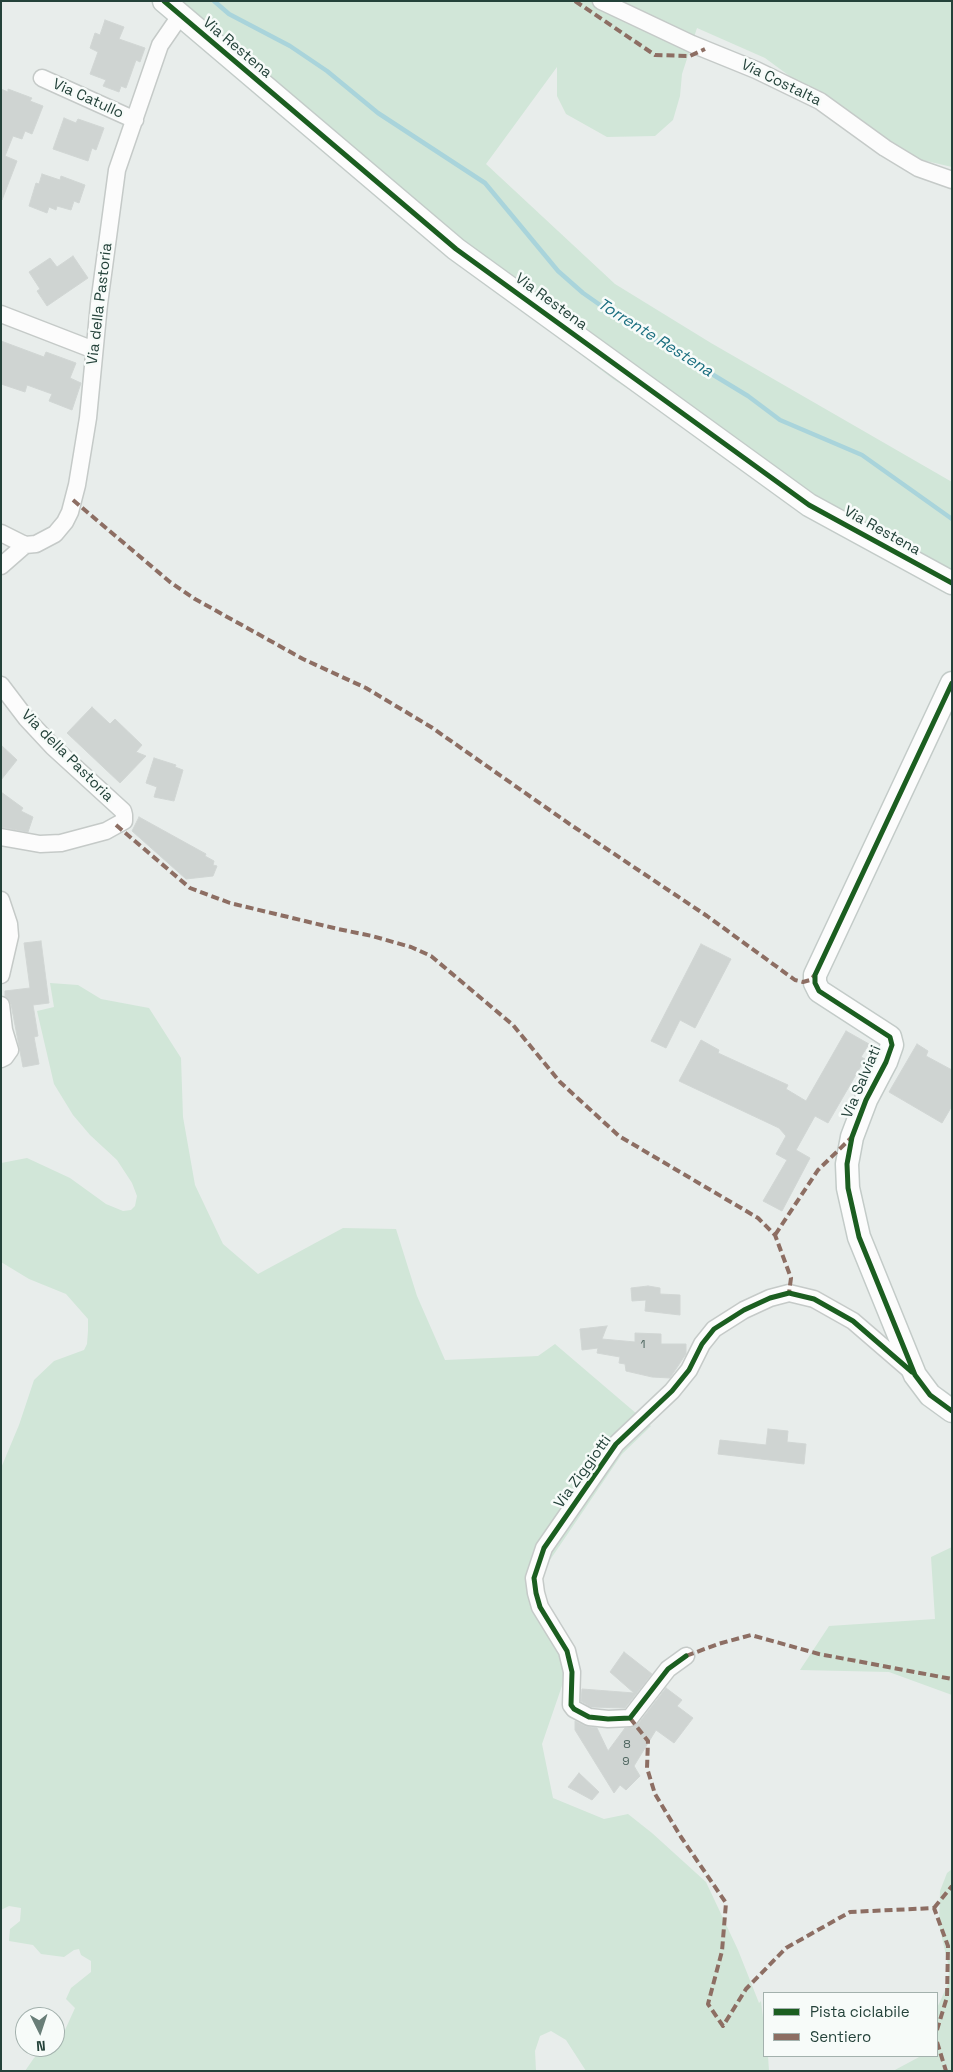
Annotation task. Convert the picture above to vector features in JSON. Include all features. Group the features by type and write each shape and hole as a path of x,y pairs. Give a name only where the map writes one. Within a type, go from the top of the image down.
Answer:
{"street":[{"name":"Via Restena","path":"164,1 464,255 809,505 952,583"},
{"name":"Via Costalta","path":"601,1 692,44 756,70 820,101 885,148 918,168 952,180"},
{"name":"Via della Pastoria","path":"1,566 25,545 36,544 54,534 65,522 70,512 77,485 86,428 117,170 160,45 180,16"},
{"name":"Via Catullo","path":"42,78 135,120"},
{"path":"1,314 94,350"},
{"path":"1,533 25,545"},
{"name":"Via Salviati","path":"952,683 815,975 815,983 819,991 890,1037 892,1045 886,1062 866,1100 852,1137 847,1164 848,1188 859,1237 915,1374 930,1395 952,1411"},
{"name":"Via della Pastoria","path":"1,685 26,718 53,747 123,811 124,821 106,831 61,843 40,844 1,837"},
{"path":"1,900 9,924 10,936 1,975"},
{"path":"1,1005 4,1030 10,1050 6,1057 1,1059"},
{"name":"Via Ziggiotti","path":"686,1656 668,1669 630,1718 608,1719 589,1717 570,1705 572,1672 568,1651 540,1607 534,1578 544,1548 616,1444 672,1391 689,1370 702,1344 714,1329 744,1310 770,1298 789,1293 814,1299 853,1320 915,1374"}],"green space":[{"path":"158,1 952,1 952,167 896,154 765,58 697,28 682,74 680,96 673,120 655,136 607,137 566,114 557,96 557,67 486,164 615,284 711,343 952,482 952,585 795,498 613,379 413,226"},
{"path":"50,983 78,985 101,999 149,1008 181,1058 183,1117 195,1185 223,1244 258,1274 343,1228 396,1229 417,1296 445,1360 538,1356 555,1344 651,1426 622,1454 537,1579 565,1677 542,1744 553,1798 604,1819 628,1814 706,1882 738,1950 759,2003 761,2001 763,2057 768,2057 769,2071 586,2071 566,2040 551,2031 540,2036 535,2051 536,2071 25,2071 35,2057 65,2057 65,2030 75,2008 66,1999 71,1988 91,1972 91,1961 81,1955 79,1949 64,1957 41,1954 33,1945 9,1941 10,1929 20,1921 21,1908 9,1906 1,1910 1,1468 19,1425 34,1380 54,1361 84,1350 87,1344 88,1319 66,1294 29,1279 1,1262 1,1163 27,1158 70,1178 106,1204 123,1211 131,1210 135,1206 137,1196 132,1183 117,1160 90,1135 73,1115 54,1084 37,1011 54,1007"},
{"path":"952,1547 952,1695 889,1672 800,1670 829,1626 935,1619 931,1557"},
{"path":"952,1869 952,2071 893,2071 919,2057 938,2057 938,2006 948,1984 949,1968 939,1925 940,1891 947,1873"}],"building":[{"path":"105,20 124,27 119,39 145,48 140,62 136,60 126,88 121,86 119,92 103,86 106,80 90,74 98,52 90,48 95,33 100,35"},
{"path":"1,89 8,92 8,89 32,98 30,101 43,106 32,134 25,131 22,139 13,136 5,156 17,161 2,200"},
{"path":"64,118 76,123 78,119 104,128 96,150 92,148 88,161 53,149"},
{"path":"42,174 60,180 61,176 85,185 79,203 74,201 71,210 57,206 56,210 49,207 47,213 29,206 36,183 39,184"},
{"path":"73,256 88,278 47,306 37,291 40,289 29,272 50,258 57,267"},
{"path":"1,341 44,357 46,352 76,363 70,378 81,383 72,410 49,401 52,394 27,385 25,392 1,384"},
{"path":"92,707 110,724 115,719 142,745 136,752 146,756 120,783 67,733"},
{"path":"1,745 17,760 1,780"},
{"path":"154,758 176,765 175,767 183,770 174,801 154,797 157,787 146,783"},
{"path":"1,792 23,808 21,811 33,817 28,832 1,827"},
{"path":"139,817 206,854 205,856 214,861 213,865 217,866 213,876 186,879 132,831"},
{"path":"41,941 49,1003 33,1005 38,1036 34,1037 39,1064 23,1067 11,1004 5,996 5,991 30,988 24,943"},
{"path":"701,944 731,959 695,1028 680,1020 666,1048 651,1041"},
{"path":"846,1031 869,1044 861,1057 865,1059 828,1123 815,1116 796,1150 810,1158 782,1211 763,1201 787,1160 776,1154 786,1136 779,1128 679,1081 701,1040 719,1050 718,1053 788,1085 786,1089 806,1101"},
{"path":"917,1044 928,1051 926,1056 952,1070 952,1106 942,1123 889,1092"},
{"path":"648,1286 660,1288 660,1294 680,1295 680,1315 645,1311 646,1300 632,1301 631,1288"},
{"path":"607,1326 602,1339 635,1342 635,1333 661,1334 661,1344 686,1344 686,1354 670,1378 652,1377 626,1371 625,1364 619,1363 620,1357 597,1353 598,1348 582,1350 580,1329"},
{"path":"768,1429 788,1431 787,1442 806,1444 804,1464 718,1454 720,1440 766,1445"},
{"path":"624,1652 652,1674 625,1708 591,1707 581,1701 582,1689 634,1693 610,1672"},
{"path":"666,1688 682,1700 677,1706 693,1718 674,1743 656,1730 634,1766 640,1776 626,1790 620,1785 614,1793 575,1730 575,1721 585,1726 597,1728 608,1751 625,1728 634,1727 638,1724"},
{"path":"579,1773 599,1792 592,1800 568,1787"}],"waterway":[{"name":"Torrente Restena","path":"214,1 229,14 290,46 327,71 378,113 485,183 558,271 583,293 613,314 748,396 780,420 862,455 952,519"}],"marked path":[{"path":"575,1 655,55 690,56 705,49"},
{"path":"73,500 170,582 195,599 303,659 366,688 431,727 571,825 707,916 795,980 803,982 810,980 815,975"},
{"path":"116,825 190,888 230,903 372,936 411,947 431,956 513,1025 560,1082 619,1136 758,1218 775,1235 791,1278 789,1293"},
{"path":"775,1235 818,1170 852,1137"},
{"path":"686,1656 718,1644 751,1635 819,1654 952,1679"},
{"path":"630,1718 648,1741 647,1768 655,1794 681,1837 726,1903 722,1951 708,2004 723,2026 746,1989 786,1948 850,1912 934,1908 948,1946 947,1997 938,2027"},
{"path":"934,1908 952,1886"},
{"path":"938,2045 946,2071"}],"cycle path":[{"path":"164,1 456,249 809,505 952,583"},
{"path":"952,683 815,975 815,983 819,991 890,1037 892,1045 886,1062 866,1100 852,1137 847,1164 848,1188 859,1237 915,1375 930,1395 952,1411"},
{"path":"686,1656 668,1669 630,1718 608,1719 589,1717 574,1709 571,1705 572,1672 567,1651 540,1607 534,1578 544,1548 616,1444 672,1391 689,1370 702,1344 714,1329 744,1310 770,1298 789,1293 814,1299 853,1321 912,1372"}]}
